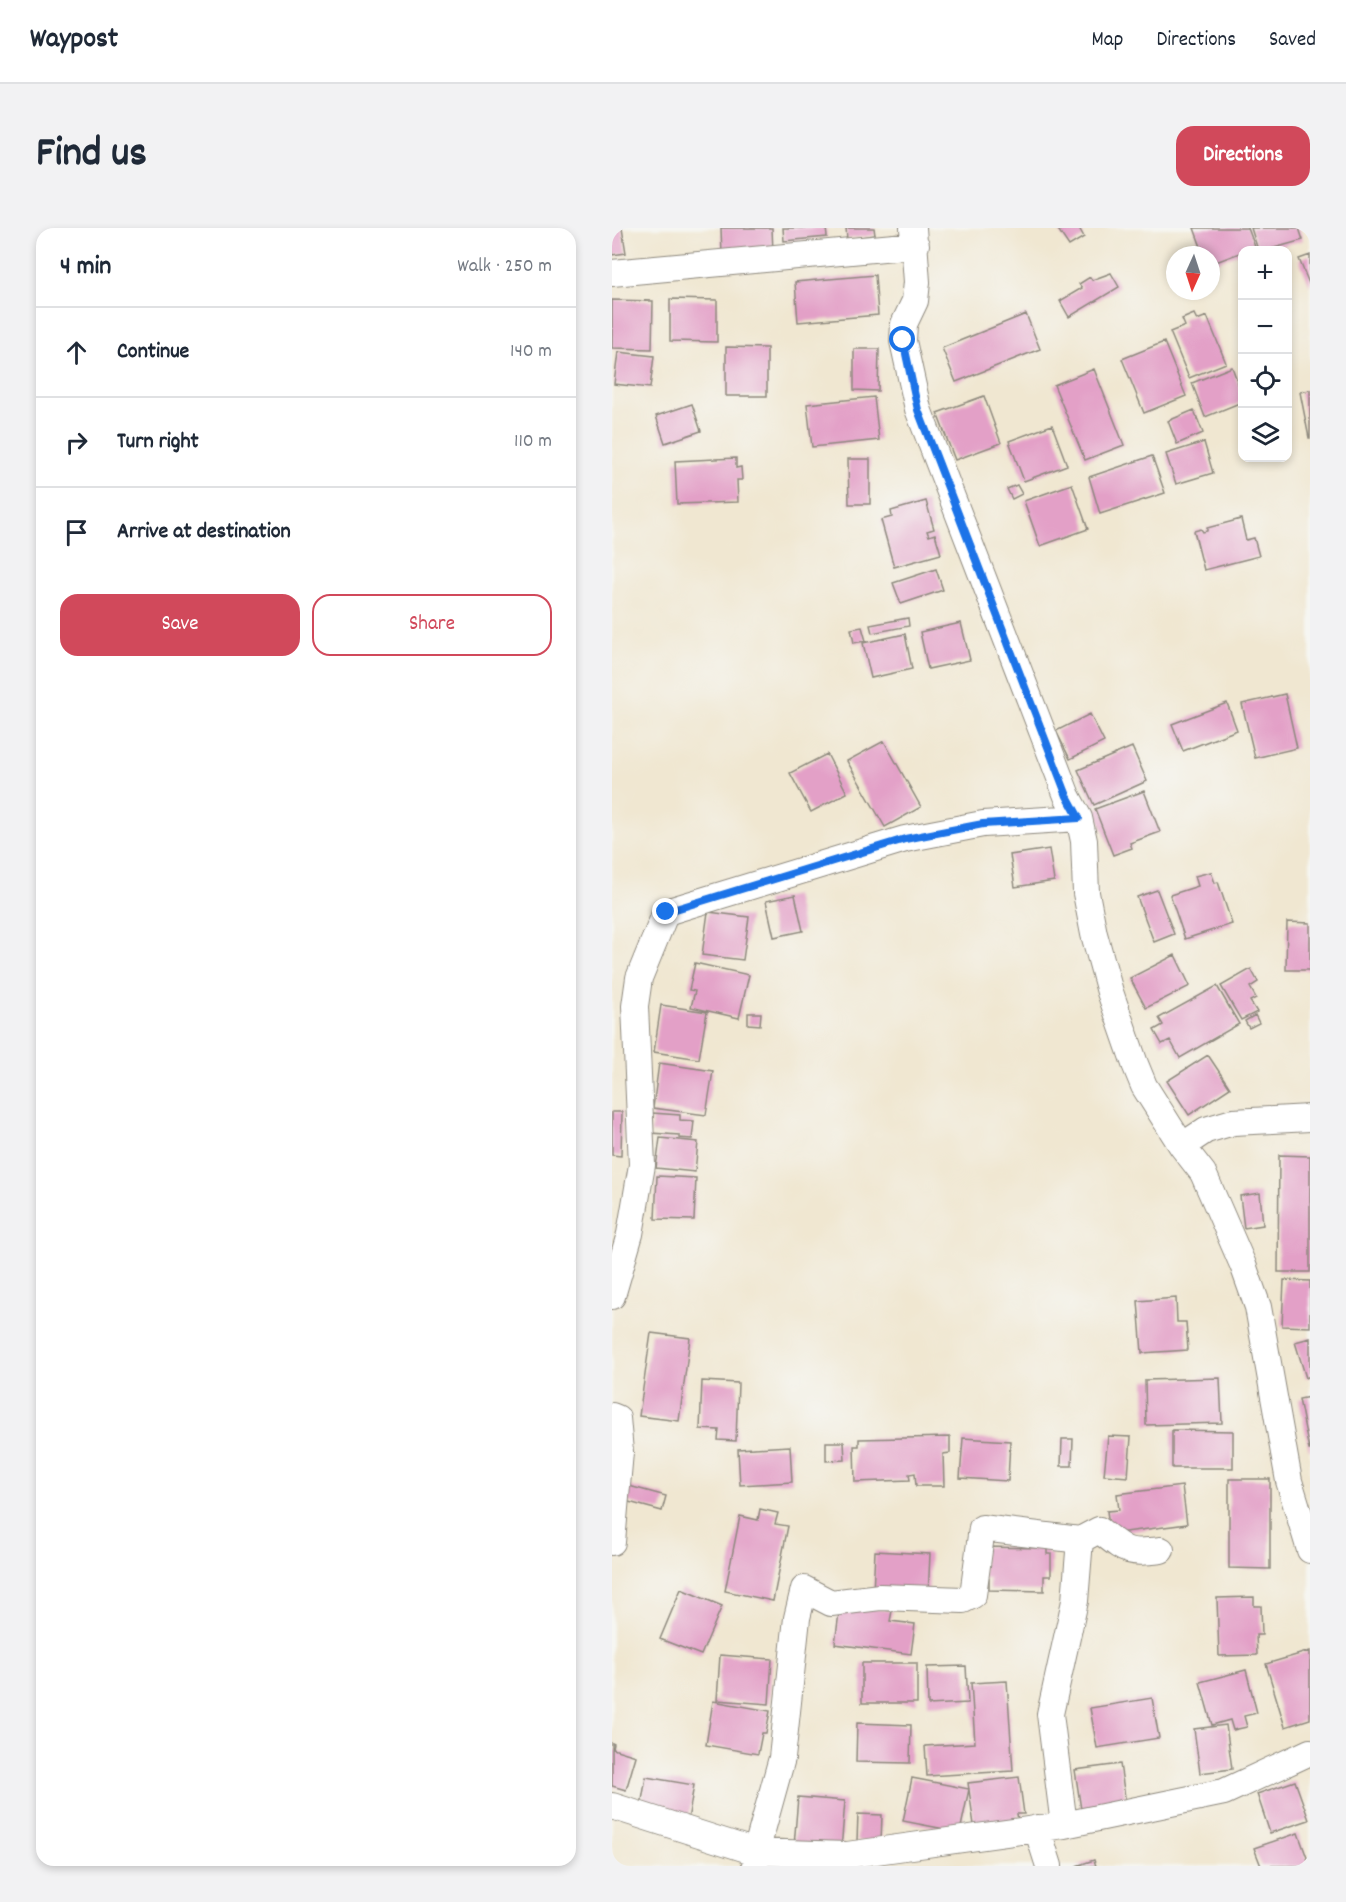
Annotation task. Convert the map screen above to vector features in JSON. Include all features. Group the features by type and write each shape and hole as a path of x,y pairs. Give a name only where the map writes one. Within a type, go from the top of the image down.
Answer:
{"street":[{"path":"612,273 914,236 917,282 915,301 904,324 903,340 918,410 1067,796 1079,818 1084,841 1086,893 1094,934 1110,992 1144,1086 1182,1146 1203,1173 1244,1265 1258,1307 1300,1478 1310,1550"},
{"path":"612,1296 630,1234 642,1165 635,1006 639,978 666,912 905,839 983,824 1079,818"},
{"path":"1182,1146 1206,1130 1233,1122 1310,1118"},
{"path":"612,1542 620,1452 614,1414"},
{"path":"755,1859 782,1758 797,1618 804,1589 831,1603 880,1597 963,1600 973,1595 982,1528 1080,1540 1099,1530 1121,1548 1134,1553 1161,1550"},
{"path":"1064,1826 1050,1714 1075,1601 1080,1540"},
{"path":"612,1806 755,1859 847,1855 899,1857 1037,1828 1064,1826 1224,1792 1310,1752"},
{"path":"1037,1828 1049,1866"}],"building":[{"path":"612,228 622,228 626,253 612,255"},
{"path":"721,228 772,228 773,253 722,255"},
{"path":"783,228 826,228 827,237 784,241"},
{"path":"846,228 874,228 875,235 847,239"},
{"path":"1057,228 1079,228 1084,237 1069,246"},
{"path":"1194,228 1248,228 1255,246 1238,246 1238,254 1220,261 1220,246 1201,246"},
{"path":"1251,228 1299,228 1303,240 1281,246 1257,246"},
{"path":"1310,255 1310,286 1299,259"},
{"path":"1111,273 1119,287 1069,317 1060,301 1082,288 1079,284 1090,277 1092,280"},
{"path":"875,275 878,315 798,322 795,282"},
{"path":"670,299 717,300 717,342 670,341"},
{"path":"612,300 653,301 652,349 612,348"},
{"path":"1026,314 1040,349 956,382 942,348"},
{"path":"1194,314 1197,320 1207,316 1226,363 1189,378 1170,332 1185,326 1182,319"},
{"path":"1164,342 1186,396 1144,413 1122,359"},
{"path":"726,347 767,348 767,396 726,396"},
{"path":"854,349 879,349 878,391 854,390"},
{"path":"618,352 654,356 650,388 614,384"},
{"path":"1232,367 1238,383 1238,404 1205,417 1192,383"},
{"path":"1094,369 1124,445 1085,460 1054,385"},
{"path":"1310,390 1310,438 1309,438 1300,392"},
{"path":"984,396 1001,443 955,460 937,413"},
{"path":"874,397 879,440 812,447 807,404"},
{"path":"692,404 701,431 665,443 656,416"},
{"path":"1194,410 1203,433 1177,444 1168,421"},
{"path":"1052,425 1067,465 1024,481 1009,441"},
{"path":"1204,442 1213,473 1176,484 1166,454"},
{"path":"1152,456 1165,493 1100,514 1089,477"},
{"path":"736,458 736,468 741,467 742,480 737,480 738,502 677,504 675,461"},
{"path":"848,459 870,459 870,504 849,504"},
{"path":"1072,484 1088,529 1040,546 1024,501"},
{"path":"1017,485 1022,494 1012,499 1007,489"},
{"path":"926,501 934,529 927,531 929,536 935,534 941,554 894,567 881,520 892,517 891,511"},
{"path":"1241,519 1246,540 1254,538 1259,556 1204,570 1194,531 1201,529 1203,532 1207,531 1207,528"},
{"path":"936,569 943,590 901,604 893,583"},
{"path":"908,618 909,626 872,633 870,625"},
{"path":"961,623 970,660 928,669 920,632"},
{"path":"862,627 866,641 854,643 851,629"},
{"path":"905,634 912,669 871,678 863,643"},
{"path":"1285,694 1297,748 1255,758 1242,704"},
{"path":"1227,703 1237,730 1183,751 1172,724"},
{"path":"1090,714 1104,742 1070,759 1056,731"},
{"path":"884,741 921,807 885,827 847,761"},
{"path":"1132,747 1147,781 1094,805 1078,770"},
{"path":"827,754 847,793 811,812 790,773"},
{"path":"1144,791 1160,832 1130,843 1132,848 1113,855 1095,809"},
{"path":"1049,849 1054,881 1015,887 1010,855"},
{"path":"1211,872 1215,883 1218,882 1232,924 1185,939 1170,895 1198,886 1195,876"},
{"path":"1157,890 1174,934 1154,942 1137,897"},
{"path":"795,895 803,931 774,937 766,901"},
{"path":"708,912 749,917 743,960 702,955"},
{"path":"1287,922 1310,923 1310,970 1286,970"},
{"path":"1175,955 1190,986 1146,1008 1130,978"},
{"path":"695,963 749,975 739,1018 691,1007 695,991 689,990"},
{"path":"1251,969 1258,982 1250,987 1256,998 1250,1001 1257,1012 1241,1020 1221,986"},
{"path":"1217,986 1239,1024 1180,1058 1170,1040 1162,1044 1154,1030 1163,1025 1159,1018"},
{"path":"661,1005 707,1012 699,1059 654,1052"},
{"path":"748,1013 761,1013 760,1025 748,1024"},
{"path":"1255,1015 1259,1023 1249,1028 1245,1021"},
{"path":"1208,1055 1230,1088 1189,1115 1167,1081"},
{"path":"659,1063 713,1071 706,1115 653,1108"},
{"path":"612,1112 622,1112 621,1156 612,1155"},
{"path":"652,1113 680,1115 680,1120 694,1121 692,1139 679,1138 679,1135 651,1133"},
{"path":"660,1138 698,1142 695,1172 656,1168"},
{"path":"1279,1155 1310,1156 1310,1272 1278,1272"},
{"path":"657,1176 696,1178 694,1220 655,1219"},
{"path":"1260,1193 1263,1225 1244,1228 1240,1196"},
{"path":"1284,1280 1310,1281 1310,1327 1282,1326"},
{"path":"1176,1298 1177,1322 1186,1322 1188,1350 1142,1353 1138,1301"},
{"path":"651,1333 690,1338 679,1421 639,1416"},
{"path":"1310,1338 1310,1376 1306,1378 1295,1342"},
{"path":"1220,1378 1222,1423 1146,1425 1145,1380"},
{"path":"702,1381 738,1383 736,1441 718,1440 719,1430 700,1429"},
{"path":"1310,1397 1310,1450 1309,1450 1299,1399"},
{"path":"1172,1430 1233,1431 1233,1468 1172,1468"},
{"path":"1108,1436 1131,1437 1128,1477 1104,1475"},
{"path":"950,1437 950,1453 943,1454 944,1486 916,1486 915,1473 909,1474 910,1480 855,1482 854,1446 859,1446 859,1439"},
{"path":"963,1438 1010,1441 1008,1481 960,1478"},
{"path":"1062,1439 1073,1439 1072,1466 1061,1466"},
{"path":"826,1442 844,1442 845,1460 826,1461"},
{"path":"790,1446 792,1482 740,1485 738,1449"},
{"path":"1229,1479 1270,1479 1270,1569 1229,1568"},
{"path":"629,1486 666,1496 662,1511 625,1501"},
{"path":"1182,1486 1187,1524 1110,1534 1107,1511 1119,1510 1117,1494"},
{"path":"760,1509 778,1513 775,1524 788,1526 773,1601 725,1591 740,1516 758,1520"},
{"path":"984,1547 1047,1548 1047,1554 1051,1554 1051,1576 1044,1576 1044,1591 989,1590 989,1578 983,1578"},
{"path":"875,1551 930,1554 928,1597 873,1593"},
{"path":"681,1589 722,1606 701,1655 660,1639"},
{"path":"1254,1597 1254,1606 1261,1606 1262,1635 1256,1635 1257,1655 1219,1656 1217,1598"},
{"path":"840,1605 892,1611 890,1621 915,1624 911,1654 835,1644"},
{"path":"1310,1651 1310,1719 1285,1727 1266,1664"},
{"path":"720,1655 772,1659 769,1704 717,1700"},
{"path":"862,1663 917,1663 917,1703 862,1703"},
{"path":"966,1666 968,1703 928,1705 927,1667"},
{"path":"1246,1670 1257,1713 1244,1716 1247,1727 1233,1730 1230,1720 1212,1725 1200,1682"},
{"path":"1007,1681 1013,1771 927,1776 925,1746 975,1743 971,1683"},
{"path":"1152,1698 1159,1738 1097,1748 1090,1708"},
{"path":"713,1701 770,1711 766,1733 762,1733 758,1754 706,1745"},
{"path":"857,1723 911,1725 910,1763 856,1762"},
{"path":"1226,1725 1232,1769 1200,1773 1194,1729"},
{"path":"612,1743 614,1744 613,1749 636,1756 626,1790 612,1786"},
{"path":"1120,1764 1127,1810 1082,1816 1075,1770"},
{"path":"646,1777 694,1785 688,1820 640,1812"},
{"path":"1019,1777 1024,1814 1017,1814 1018,1820 974,1825 968,1783"},
{"path":"912,1778 969,1789 960,1832 903,1821"},
{"path":"1295,1781 1309,1820 1270,1833 1257,1794"},
{"path":"798,1797 845,1801 841,1850 794,1846"},
{"path":"858,1814 882,1815 881,1842 857,1841"},
{"path":"1298,1833 1310,1866 1261,1866 1254,1848"},
{"path":"1094,1860 1096,1866 1076,1866"}],"route":[{"path":"666,912 905,839 983,824 1079,818 1067,796 918,410 903,340"}]}
